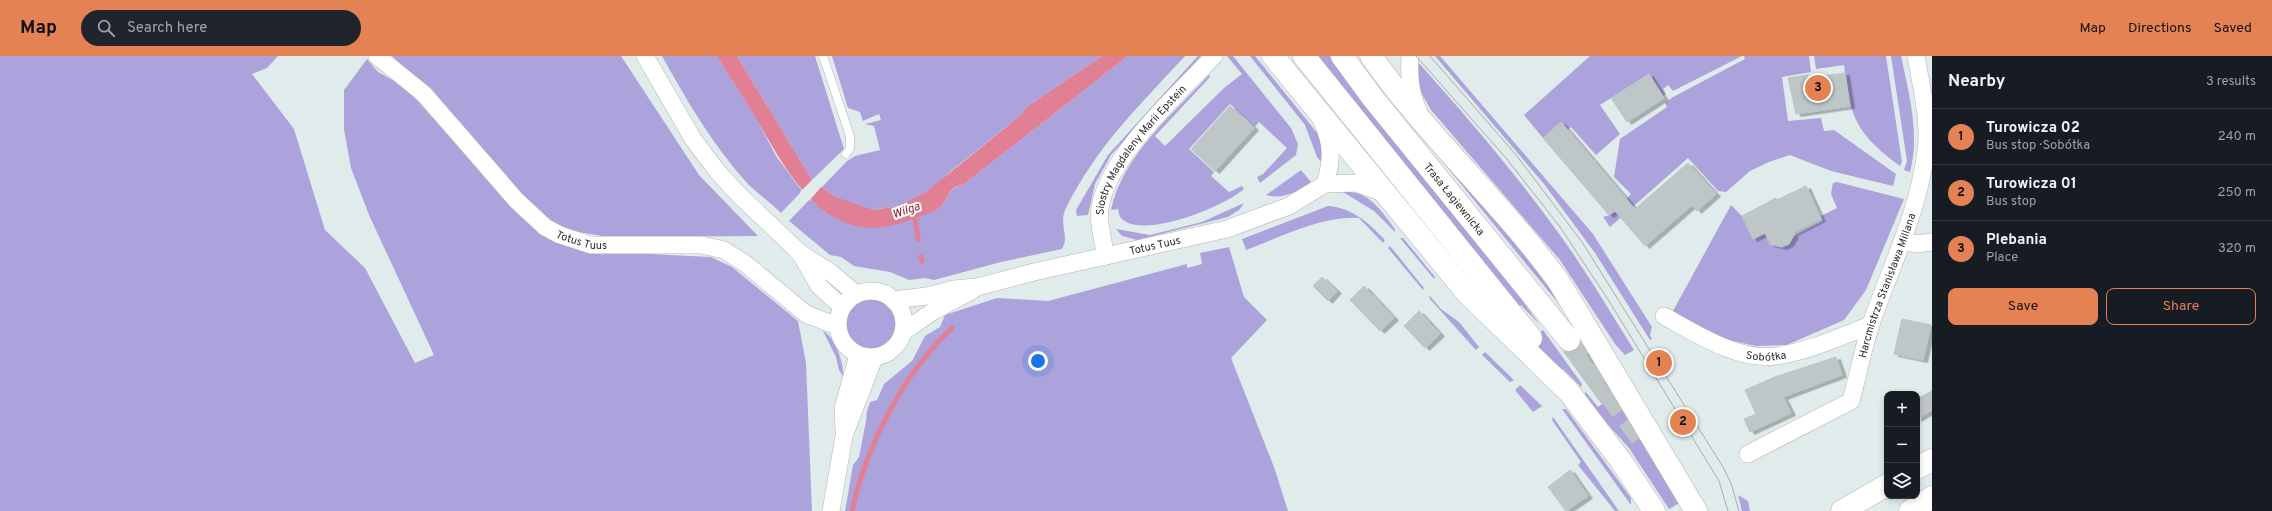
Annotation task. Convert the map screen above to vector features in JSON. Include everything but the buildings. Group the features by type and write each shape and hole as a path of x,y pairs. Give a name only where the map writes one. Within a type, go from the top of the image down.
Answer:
{"main road":[{"path":"1273,56 1467,293 1569,392 1621,461 1647,508"},
{"path":"1304,56 1531,338"},
{"name":"Trasa Łagiewnicka","path":"1342,56 1372,97 1569,340"},
{"path":"1371,56 1424,123 1535,251 1559,282 1697,509"},
{"path":"1920,466 1932,460"},
{"path":"1842,511 1884,487"},
{"path":"1910,511 1932,497"}],"street":[{"name":"Totus Tuus","path":"376,56 424,94 516,200 545,227 567,238 590,245 702,244 724,250 747,265 806,314 818,320 837,326"},
{"path":"645,56 690,134 717,171 751,207 800,253 831,273 856,294"},
{"name":"Siostry Magdaleny Marii Epstein","path":"1106,256 1099,215 1101,202 1109,180 1126,153 1147,128 1214,56"},
{"path":"1410,56 1410,90 1424,123"},
{"name":"Harcmistrza Stanisława Millana","path":"1748,454 1851,401 1871,325 1904,242 1926,149 1927,126 1916,56"},
{"path":"1315,108 1327,133 1331,146 1330,167 1326,184"},
{"name":"Totus Tuus","path":"893,300 927,296 954,289 977,287 1171,242 1251,221 1289,206 1326,184 1356,183 1384,193"},
{"path":"1904,242 1918,244 1932,242"},
{"path":"800,253 819,286 842,307"},
{"name":"Totus Tuus","path":"903,332 926,315 977,287"},
{"path":"876,291 893,300 903,315 903,332 900,341 893,350 884,355 866,356 844,344 837,326 842,307 856,294 876,291"},
{"name":"Sobótka","path":"1664,316 1726,348 1753,354 1774,356 1835,339 1871,325"},
{"path":"831,511 844,436 866,356"}],"lane":[{"path":"823,56 850,136 850,148 846,154"}],"shaded area":[{"path":"0,56 278,56 267,68 252,74 294,129 325,230 365,268 415,363 434,355 369,215 351,168 344,129 344,90 367,59 378,72 405,87 521,217 548,239 587,251 711,257 732,267 798,321 806,363 812,511 0,511"},
{"path":"392,56 621,56 699,175 758,236 609,237 565,230 540,217"},
{"path":"662,56 717,56 755,116 776,156 802,191 781,213 747,183 722,153 691,106"},
{"path":"737,56 815,56 844,149 812,180"},
{"path":"832,56 1102,56 1025,108 1021,115 951,171 935,186 914,200 899,206 872,210 861,208 836,197 822,187 847,161 855,156 880,150 874,126 865,124 881,120 879,114 863,121 860,112 848,108"},
{"path":"1128,56 1185,56 1135,110 1091,165 1066,208 1063,219 1065,239 1062,249 1001,262 934,280 925,278 909,280 890,272 854,266 841,257 830,255 789,221 810,199 829,214 840,220 889,217 938,209 942,206 953,189 963,185"},
{"path":"1198,56 1201,56 1111,155 1095,184 1088,215 1077,216 1076,210 1108,155"},
{"path":"1227,56 1233,56 1291,128 1298,144 1296,155 1260,183 1257,177 1263,174 1287,148 1259,122 1255,127 1230,104 1189,149 1214,172 1211,176 1229,192 1242,186 1244,189 1220,204 1185,218 1166,223 1134,225 1123,220 1118,209 1111,210 1117,190 1126,171 1151,137 1209,75 1210,77 1155,136 1165,146 1224,88 1242,74"},
{"path":"1250,56 1255,56 1318,134 1322,143 1322,163 1317,157 1305,125"},
{"path":"1316,56 1330,56 1526,301 1524,303 1540,325 1521,305 1519,307"},
{"path":"1435,56 1440,56 1593,234 1652,327 1650,335 1652,339 1650,340 1595,253 1544,184"},
{"path":"1590,56 1742,56 1673,91 1668,85 1663,89 1666,94 1663,96 1649,74 1600,105 1620,134 1596,155 1571,127 1567,130 1561,122 1543,138 1524,115"},
{"path":"1744,56 1809,56 1811,72 1782,77 1788,121 1821,118 1824,131 1834,130 1896,174 1893,186 1831,171 1790,155 1769,162 1750,171 1726,192 1718,191 1688,158 1610,227 1603,217 1610,215 1631,194 1614,177 1620,139 1667,107 1665,103 1673,97 1745,59"},
{"path":"1814,56 1886,56 1902,162 1900,166 1874,144 1858,123 1849,98 1844,65 1816,69"},
{"path":"1891,56 1901,56 1910,99 1914,129 1914,143 1910,172 1904,170 1907,161"},
{"path":"1417,61 1495,151 1532,197 1567,245 1634,350 1625,355 1615,344 1560,260 1431,110 1418,87"},
{"path":"1420,126 1535,259 1568,305 1683,501 1669,509 1629,448 1586,400 1585,391 1598,407 1617,393 1575,336 1581,331 1416,129"},
{"path":"1301,170 1311,182 1284,196 1266,195"},
{"path":"1837,182 1904,199 1866,290 1844,320 1787,345 1756,346 1719,338 1694,325 1673,311 1731,205 1742,216 1753,239 1765,233 1781,247 1788,244 1793,234 1794,236 1823,221 1821,216 1837,208 1831,194 1833,183"},
{"path":"1343,192 1360,194 1374,203 1385,215 1395,229 1395,232 1374,211"},
{"path":"1244,203 1239,210 1228,217 1137,240 1122,236 1116,229 1150,235 1202,222"},
{"path":"1328,206 1337,207 1360,217 1385,240 1383,243 1359,218 1344,218 1330,220 1301,228 1246,250 1242,239"},
{"path":"1400,238 1403,238 1435,277 1434,279"},
{"path":"1390,246 1424,288 1423,290 1388,248"},
{"path":"1229,247 1244,297 1267,320 1231,358 1274,467 1288,511 845,511 853,465 859,457 870,402 877,400 884,384 912,361 925,336 940,327 945,315 997,298 1048,301 1187,264 1187,268 1202,264 1200,253"},
{"path":"1429,295 1441,309 1459,322 1479,347 1476,350 1430,299"},
{"path":"871,299 880,301 891,310 896,324 894,333 885,344 871,349 862,347 851,338 846,324 848,315 857,304"},
{"path":"1543,330 1582,384 1581,387 1563,369 1554,370 1525,344"},
{"path":"823,331 835,344 838,350 842,364 843,376 839,370 836,357"},
{"path":"1485,352 1514,380 1510,382 1482,355"},
{"path":"1520,385 1542,406 1533,412 1515,390"},
{"path":"1562,409 1566,409 1631,498 1631,505"},
{"path":"1553,417 1619,511 1615,511 1578,465 1581,462 1552,420"},
{"path":"1738,495 1748,501 1750,511 1742,511"}],"water":[{"name":"Wilga","path":"717,56 737,56 812,180 836,197 873,210 899,206 926,192 1021,115 1025,108 1102,56 1128,56 963,185 957,186 953,189 942,206 938,209 898,224 871,228 848,224 827,213 809,197 793,178 779,157"}],"pier":[{"path":"813,179 822,186 809,201 800,192"}],"waterway":[{"name":"Wilga","path":"914,212 918,239"},
{"path":"921,257 922,261"},
{"path":"852,511 858,486 867,461 889,412 918,367 934,346 952,328"}],"tunnel":[{"path":"1569,340 1644,441"}],"tram line":[{"path":"1416,56 1506,158 1560,227 1609,301 1719,481 1728,511"},
{"path":"1430,56 1517,156 1582,242 1723,467 1731,483 1739,511"}],"place":[{"name":"Plebania","path":"1818,88"},
{"name":"Turowicza 02","path":"1659,363"},
{"name":"Turowicza 01","path":"1683,422"}]}
